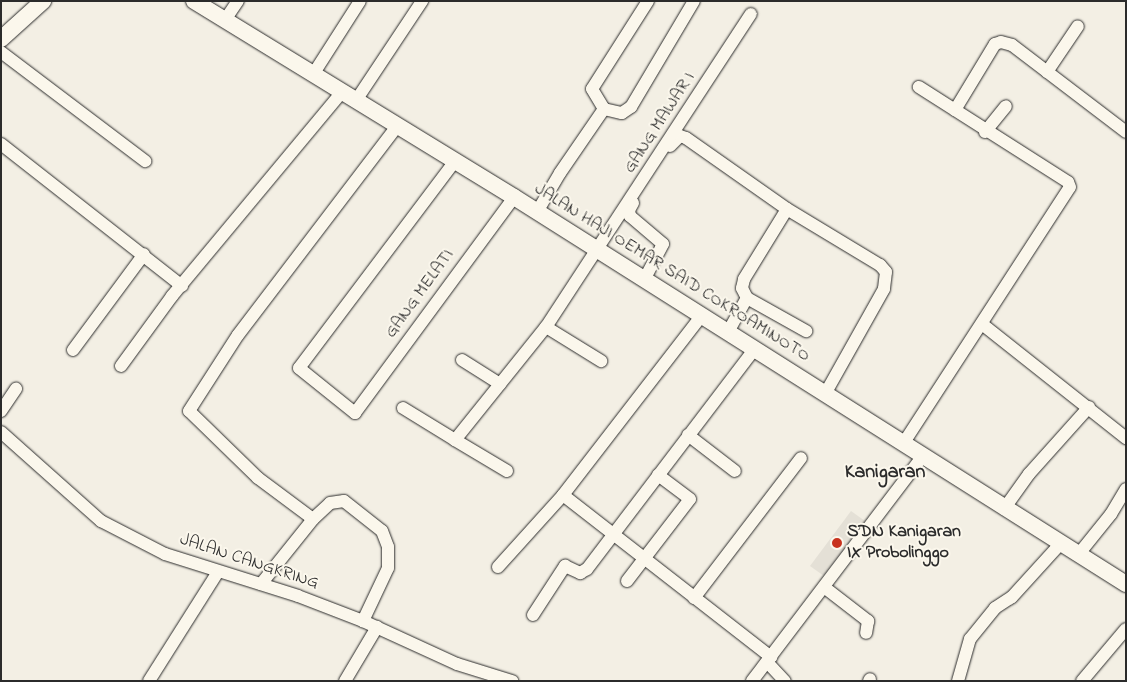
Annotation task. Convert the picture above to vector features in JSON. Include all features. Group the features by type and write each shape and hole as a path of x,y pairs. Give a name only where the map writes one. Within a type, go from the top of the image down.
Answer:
{"main road":[{"path":"1,39 43,1"},
{"name":"JALAN HAJI OEMAR SAID COKROAMINOTO","path":"194,1 314,72 455,162 538,212 1004,509 1126,584"}],"street":[{"path":"225,20 238,1"},
{"path":"314,72 360,1"},
{"path":"121,366 182,286 350,95 422,1"},
{"path":"648,1 592,90 604,109 622,113 631,106 694,1"},
{"name":"GANG MAWAR I","path":"455,440 546,327 752,14"},
{"path":"1047,72 1078,26"},
{"path":"956,110 995,44 1010,44 1126,132"},
{"path":"1,52 145,161"},
{"path":"903,444 1070,187 1068,182 985,132 956,110 919,87"},
{"path":"985,132 1006,106"},
{"path":"538,212 560,173 604,109"},
{"path":"313,519 258,478 189,412 238,335 398,125"},
{"path":"644,280 663,244 630,216 629,210 674,139 680,136 787,209 880,265 887,279 825,394"},
{"path":"1,144 144,254 182,286"},
{"name":"GANG MELATI","path":"455,162 299,368 355,413 514,197"},
{"path":"787,209 744,279 742,288 747,298 806,332"},
{"path":"73,350 144,254"},
{"path":"728,332 747,298"},
{"path":"498,567 563,495 702,315"},
{"path":"982,324 1126,438"},
{"path":"546,327 601,361"},
{"path":"533,616 565,566 583,573 754,350"},
{"path":"462,360 500,384"},
{"path":"1,411 16,389"},
{"path":"1004,509 1029,474 1089,407"},
{"path":"404,408 507,471"},
{"name":"JALAN CANGKRING","path":"1,432 101,520 165,554 261,584 363,621 457,664 512,681"},
{"path":"688,435 735,471"},
{"path":"752,681 923,456"},
{"path":"694,598 801,458"},
{"path":"628,581 690,499 658,475"},
{"path":"1078,555 1111,514 1126,489"},
{"path":"563,495 645,558 769,659 785,681"},
{"path":"261,584 313,519 330,503 344,501 382,532 385,538 388,568 363,621"},
{"path":"958,681 970,639 995,608 1012,597 1060,544"},
{"path":"149,681 218,572"},
{"path":"824,587 868,620 866,632"},
{"path":"345,681 377,627"},
{"path":"1082,681 1126,629"}],"shaded area":[{"name":"SDN Kanigaran IX Probolinggo","path":"851,511 865,521 824,576 810,566"}],"place":[{"name":"SDN Kanigaran IX Probolinggo","path":"837,543"}],"district":[{"name":"Kanigaran","path":"885,472"}]}
